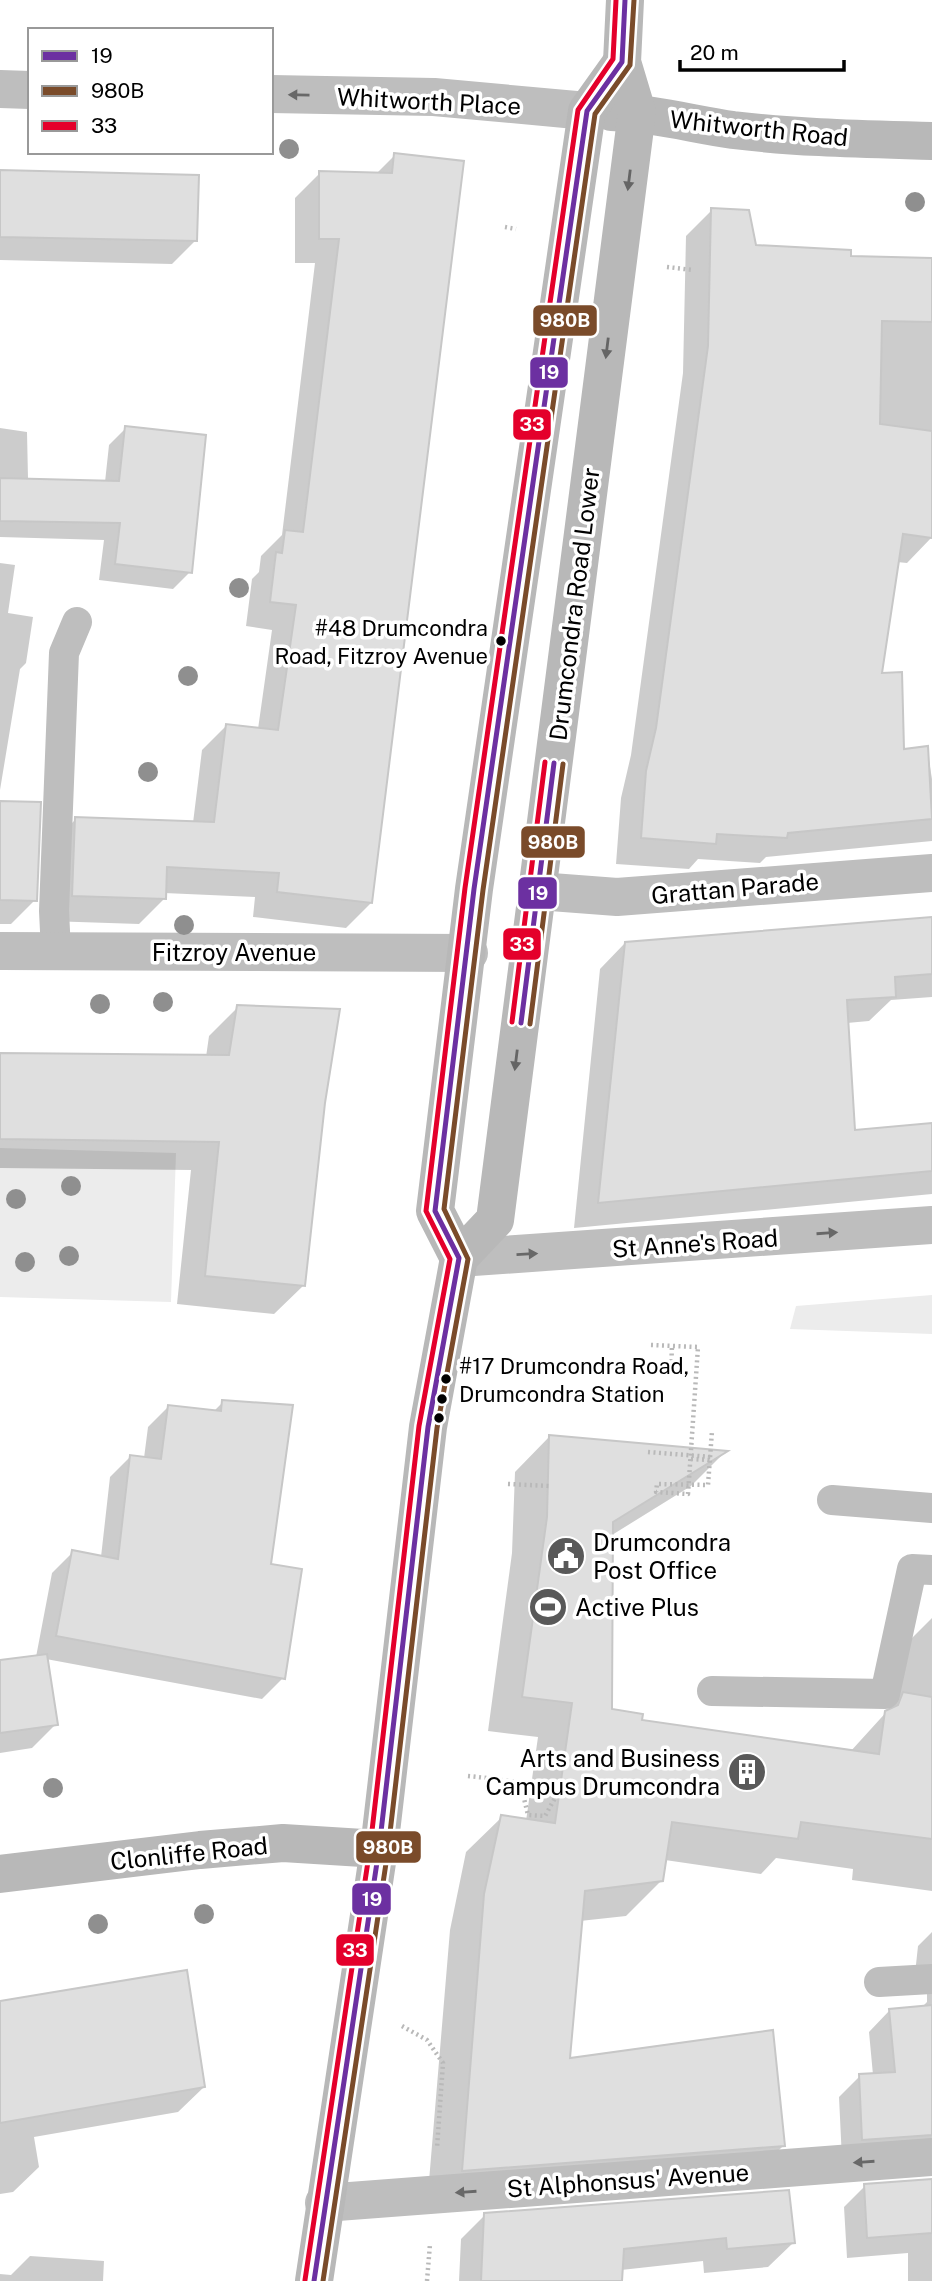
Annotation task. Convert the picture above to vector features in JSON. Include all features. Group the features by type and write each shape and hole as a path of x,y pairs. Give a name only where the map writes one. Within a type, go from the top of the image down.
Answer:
{"main road":[{"path":"314,2281 379,1849 428,1427 458,1258 435,1211 469,953 474,889 587,111 621,53 625,0"},
{"name":"Drumcondra Road Lower","path":"458,1258 495,1220 637,113 621,53"},
{"name":"Whitworth Road","path":"587,111 637,113 733,130 823,138 932,141"},
{"name":"Clonliffe Road","path":"0,1874 283,1843 379,1849"}],"street":[{"path":"0,89 28,90"},
{"name":"Whitworth Place","path":"273,94 434,97 587,111"},
{"name":"Grattan Parade","path":"538,891 617,898 932,873"},
{"name":"Fitzroy Avenue","path":"0,951 469,953"},
{"name":"St Anne's Road","path":"458,1258 932,1225"},
{"name":"St Alphonsus' Avenue","path":"324,2203 932,2157"}],"lane":[{"path":"56,951 54,911 64,653 77,622"},
{"path":"832,1500 932,1508"},
{"path":"712,1691 885,1694 912,1569 932,1570"},
{"path":"879,1982 932,1979"}],"path":[{"path":"505,227 516,229"},
{"path":"667,267 693,270"},
{"path":"650,1345 698,1347 691,1458 688,1494 656,1492 657,1484 708,1485 712,1431"},
{"path":"671,1372 672,1345"},
{"path":"649,1452 710,1458"},
{"path":"691,1458 710,1458"},
{"path":"508,1484 549,1486"},
{"path":"468,1776 520,1782 560,1789 545,1816 528,1815 520,1782"},
{"path":"355,2000 427,2040 443,2063 427,2281"}],"shaded area":[{"path":"0,1148 176,1153 171,1302 0,1297"},
{"path":"932,1295 932,1334 790,1329 796,1306"}],"building":[{"path":"394,153 464,161 372,903 277,892 279,873 167,867 166,899 72,896 75,817 214,822 226,724 278,730 296,605 270,602 276,552 282,553 285,530 303,532 339,239 319,239 319,171 392,173"},
{"path":"0,170 199,175 197,241 0,237"},
{"path":"711,208 749,210 756,245 851,250 851,256 932,258 932,322 882,321 880,424 932,431 932,538 903,534 882,673 902,672 904,749 928,746 932,819 788,833 787,838 717,834 716,844 641,838 646,771 656,728 708,346"},
{"path":"125,426 206,435 192,573 115,564 120,523 0,521 0,478 119,481"},
{"path":"0,801 41,802 37,901 0,900"},
{"path":"932,917 932,974 895,977 896,997 847,1000 855,1130 932,1123 932,1171 598,1203 625,942"},
{"path":"237,1005 340,1009 325,1103 305,1286 205,1276 219,1142 0,1139 0,1053 229,1055"},
{"path":"222,1400 293,1405 271,1564 302,1569 285,1679 56,1636 72,1550 118,1559 130,1455 161,1459 168,1405 221,1411"},
{"path":"549,1435 728,1451 613,1522 612,1709 643,1714 642,1720 879,1754 885,1711 898,1705 903,1692 932,1697 932,1839 801,1822 798,1839 672,1822 663,1881 585,1891 570,2058 773,2030 785,2146 462,2171 484,1894 501,1815 555,1823 572,1703 522,1697 547,1517"},
{"path":"47,1654 58,1725 0,1733 0,1660"},
{"path":"187,1970 205,2087 0,2123 0,2001"},
{"path":"932,2005 932,2135 862,2140 859,2074 895,2072 889,2009"},
{"path":"932,2179 932,2233 867,2238 864,2184"},
{"path":"789,2190 795,2243 727,2249 726,2238 624,2249 622,2281 481,2281 484,2213"}],"transit line":[{"name":"33","path":"305,2280 370,1848 419,1426 450,1259 426,1211 465,888 578,110 613,59 616,0"},
{"name":"19","path":"314,2281 379,1849 428,1427 459,1258 435,1211 474,889 587,111 622,62 625,0"},
{"name":"980B","path":"323,2281 388,1850 437,1428 468,1259 444,1209 483,890 595,114 630,65 634,0"},
{"name":"33","path":"512,1022 545,762"},
{"name":"19","path":"521,1023 554,763"},
{"name":"980B","path":"530,1024 563,764"}],"place":[{"name":"#48 Drumcondra Road, Fitzroy Avenue","path":"501,641"},
{"name":"#17 Drumcondra Road, Drumcondra Station","path":"446,1379"},
{"name":"Drumcondra Post Office","path":"566,1556"},
{"name":"Active Plus","path":"548,1607"},
{"name":"Arts and Business Campus Drumcondra","path":"747,1772"}]}
